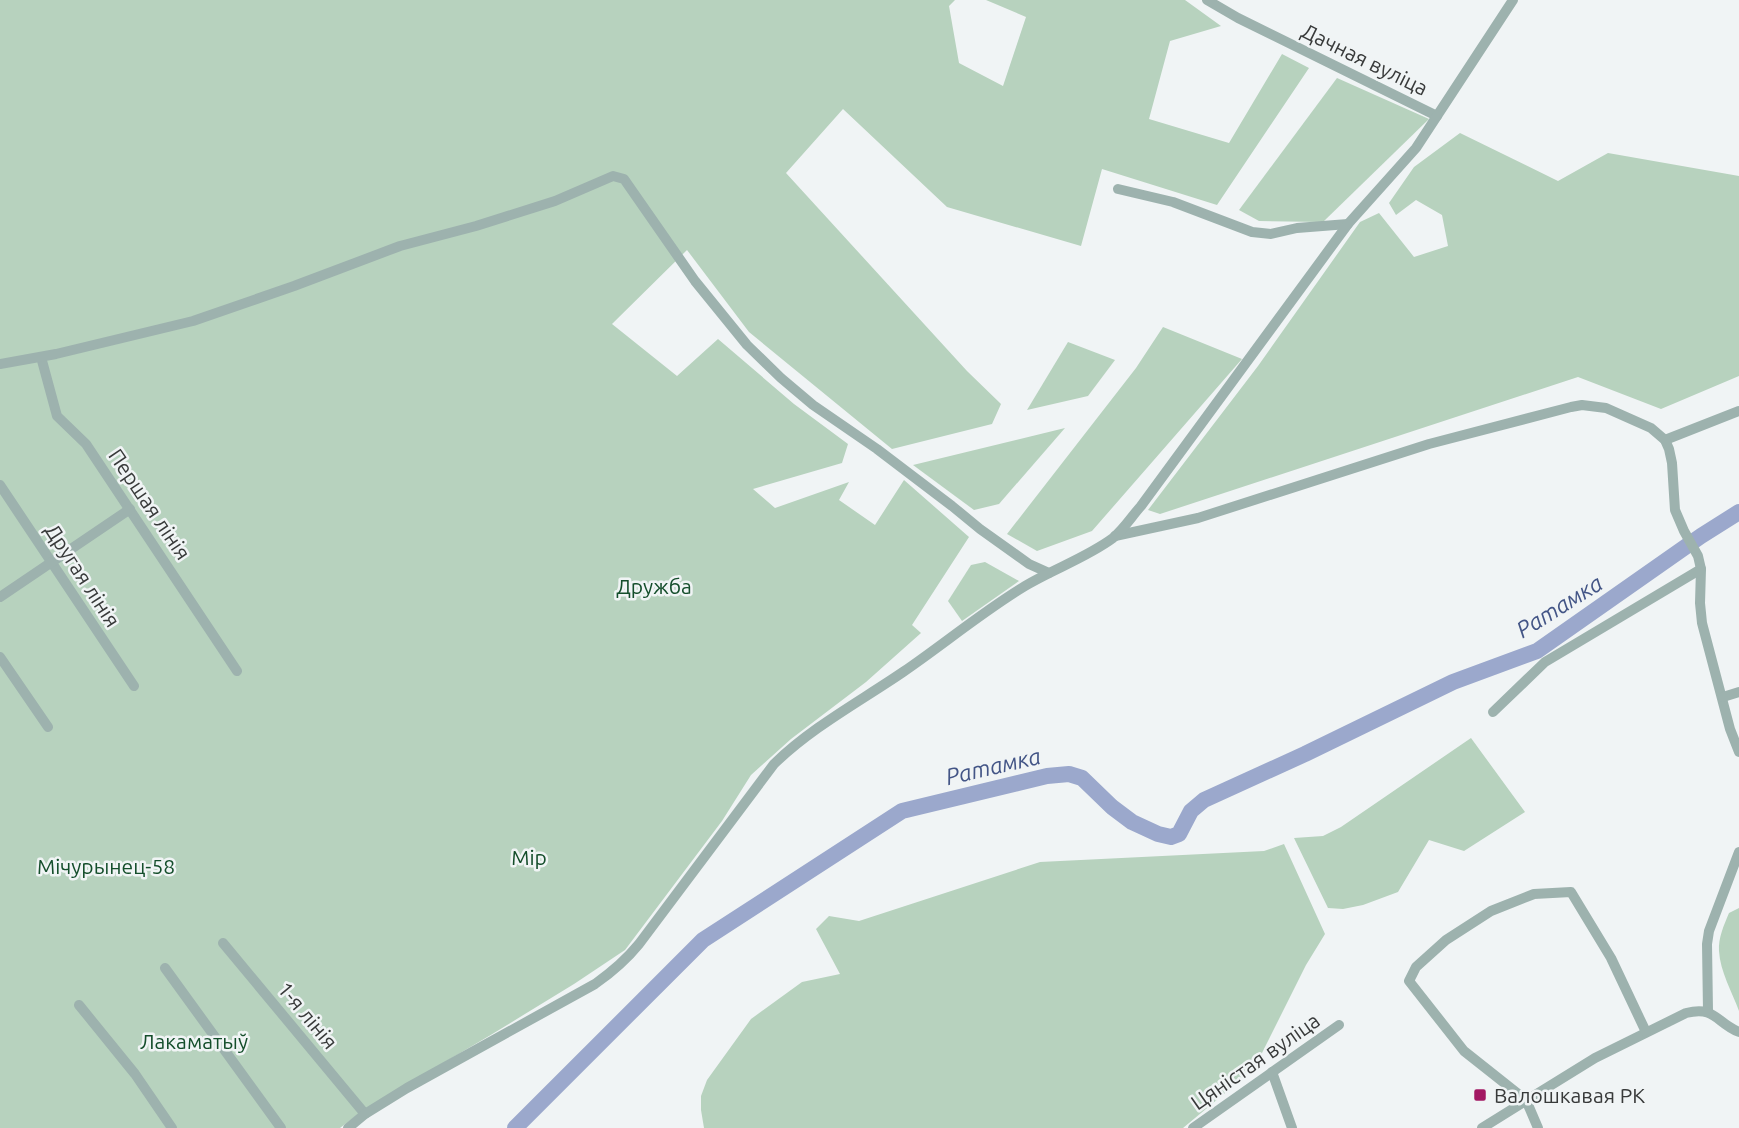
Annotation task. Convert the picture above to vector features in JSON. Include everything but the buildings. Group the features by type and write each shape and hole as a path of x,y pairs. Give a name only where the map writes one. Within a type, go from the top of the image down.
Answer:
{"street":[{"name":"Дачная вуліца","path":"1207,0 1238,18 1437,116"},
{"path":"348,1128 364,1113 595,984 610,973 639,944 774,764 793,746 1027,584 1085,556 1115,536 1141,506 1348,224 1416,148 1513,0"},
{"path":"0,364 193,321 400,246 555,201 614,176 624,179 695,281 747,345 781,379 980,529 1029,564 1049,573"},
{"path":"1118,189 1173,202 1252,232 1270,234 1297,228 1348,224"},
{"name":"Першая лінія","path":"41,357 57,416 86,444 237,671"},
{"path":"1115,536 1198,517 1429,444 1571,407 1582,405 1606,408 1651,428 1665,440 1669,449 1675,510 1699,556 1702,623 1730,729 1739,752"},
{"path":"1665,440 1739,411"},
{"name":"Другая лінія","path":"0,485 134,686"},
{"path":"0,597 130,509"},
{"path":"1493,712 1545,662 1701,569"},
{"path":"0,657 48,727"},
{"path":"1723,697 1739,692"},
{"path":"1712,1014 1707,944 1709,931 1739,852"},
{"path":"1538,1128 1527,1100 1464,1051 1409,981 1416,967 1446,940 1491,911 1534,894 1571,892 1611,958 1646,1032"},
{"name":"1-я лінія","path":"223,943 364,1113"},
{"path":"165,968 281,1128"},
{"path":"79,1005 135,1074 172,1128"},
{"path":"1482,1128 1595,1058 1686,1013 1699,1010 1712,1014 1739,1032"},
{"name":"Цяністая вуліца","path":"1193,1128 1339,1025"},
{"path":"1272,1072 1292,1128"}],"green space":[{"path":"0,0 955,0 949,6 959,63 1003,86 1026,17 986,0 1185,0 1221,26 1170,41 1149,119 1229,143 1282,54 1309,68 1217,205 1102,169 1081,246 947,207 843,109 786,173 967,371 1001,404 992,424 892,449 749,332 687,250 612,324 677,376 718,339 794,404 848,444 842,463 753,489 775,508 849,482 839,500 875,525 904,480 969,537 912,625 921,633 866,682 791,739 751,775 722,821 625,950 489,1036 365,1109 340,1128 0,1128"},
{"path":"1337,78 1429,119 1323,222 1259,221 1239,210"},
{"path":"1460,133 1558,181 1608,153 1739,176 1739,376 1661,409 1578,377 1160,514 1148,510 1258,366 1360,222 1379,213 1414,257 1448,246 1442,215 1416,200 1396,215 1389,203 1414,167"},
{"path":"1163,327 1242,359 1092,531 1037,551 1007,534 1136,368"},
{"path":"1068,342 1115,360 1088,396 1027,410"},
{"path":"1065,428 999,504 974,510 913,465"},
{"path":"985,562 1019,581 962,621 948,601 971,565"},
{"path":"1471,738 1525,812 1464,851 1429,840 1398,892 1363,905 1343,909 1328,908 1294,838 1323,836 1341,827"},
{"path":"1284,844 1325,934 1306,965 1254,1069 1183,1128 704,1128 701,1096 707,1080 751,1019 802,982 840,974 816,929 829,916 859,921 1040,862 1264,851"},
{"path":"1739,908 1739,1011 1722,966 1719,946 1729,913"}],"waterway":[{"name":"Ратамка","path":"515,1128 703,940 902,811 1047,776 1069,774 1082,778 1132,822 1171,837 1179,834 1191,811 1204,800 1453,682 1537,651 1739,512"}],"place":[{"name":"Валошкавая РК","path":"1480,1095"}],"park label":[{"name":"Дружба","path":"654,586"},
{"name":"Мір","path":"529,857"},
{"name":"Мічурынец-58","path":"106,866"},
{"name":"Лакаматыў","path":"194,1041"}]}
